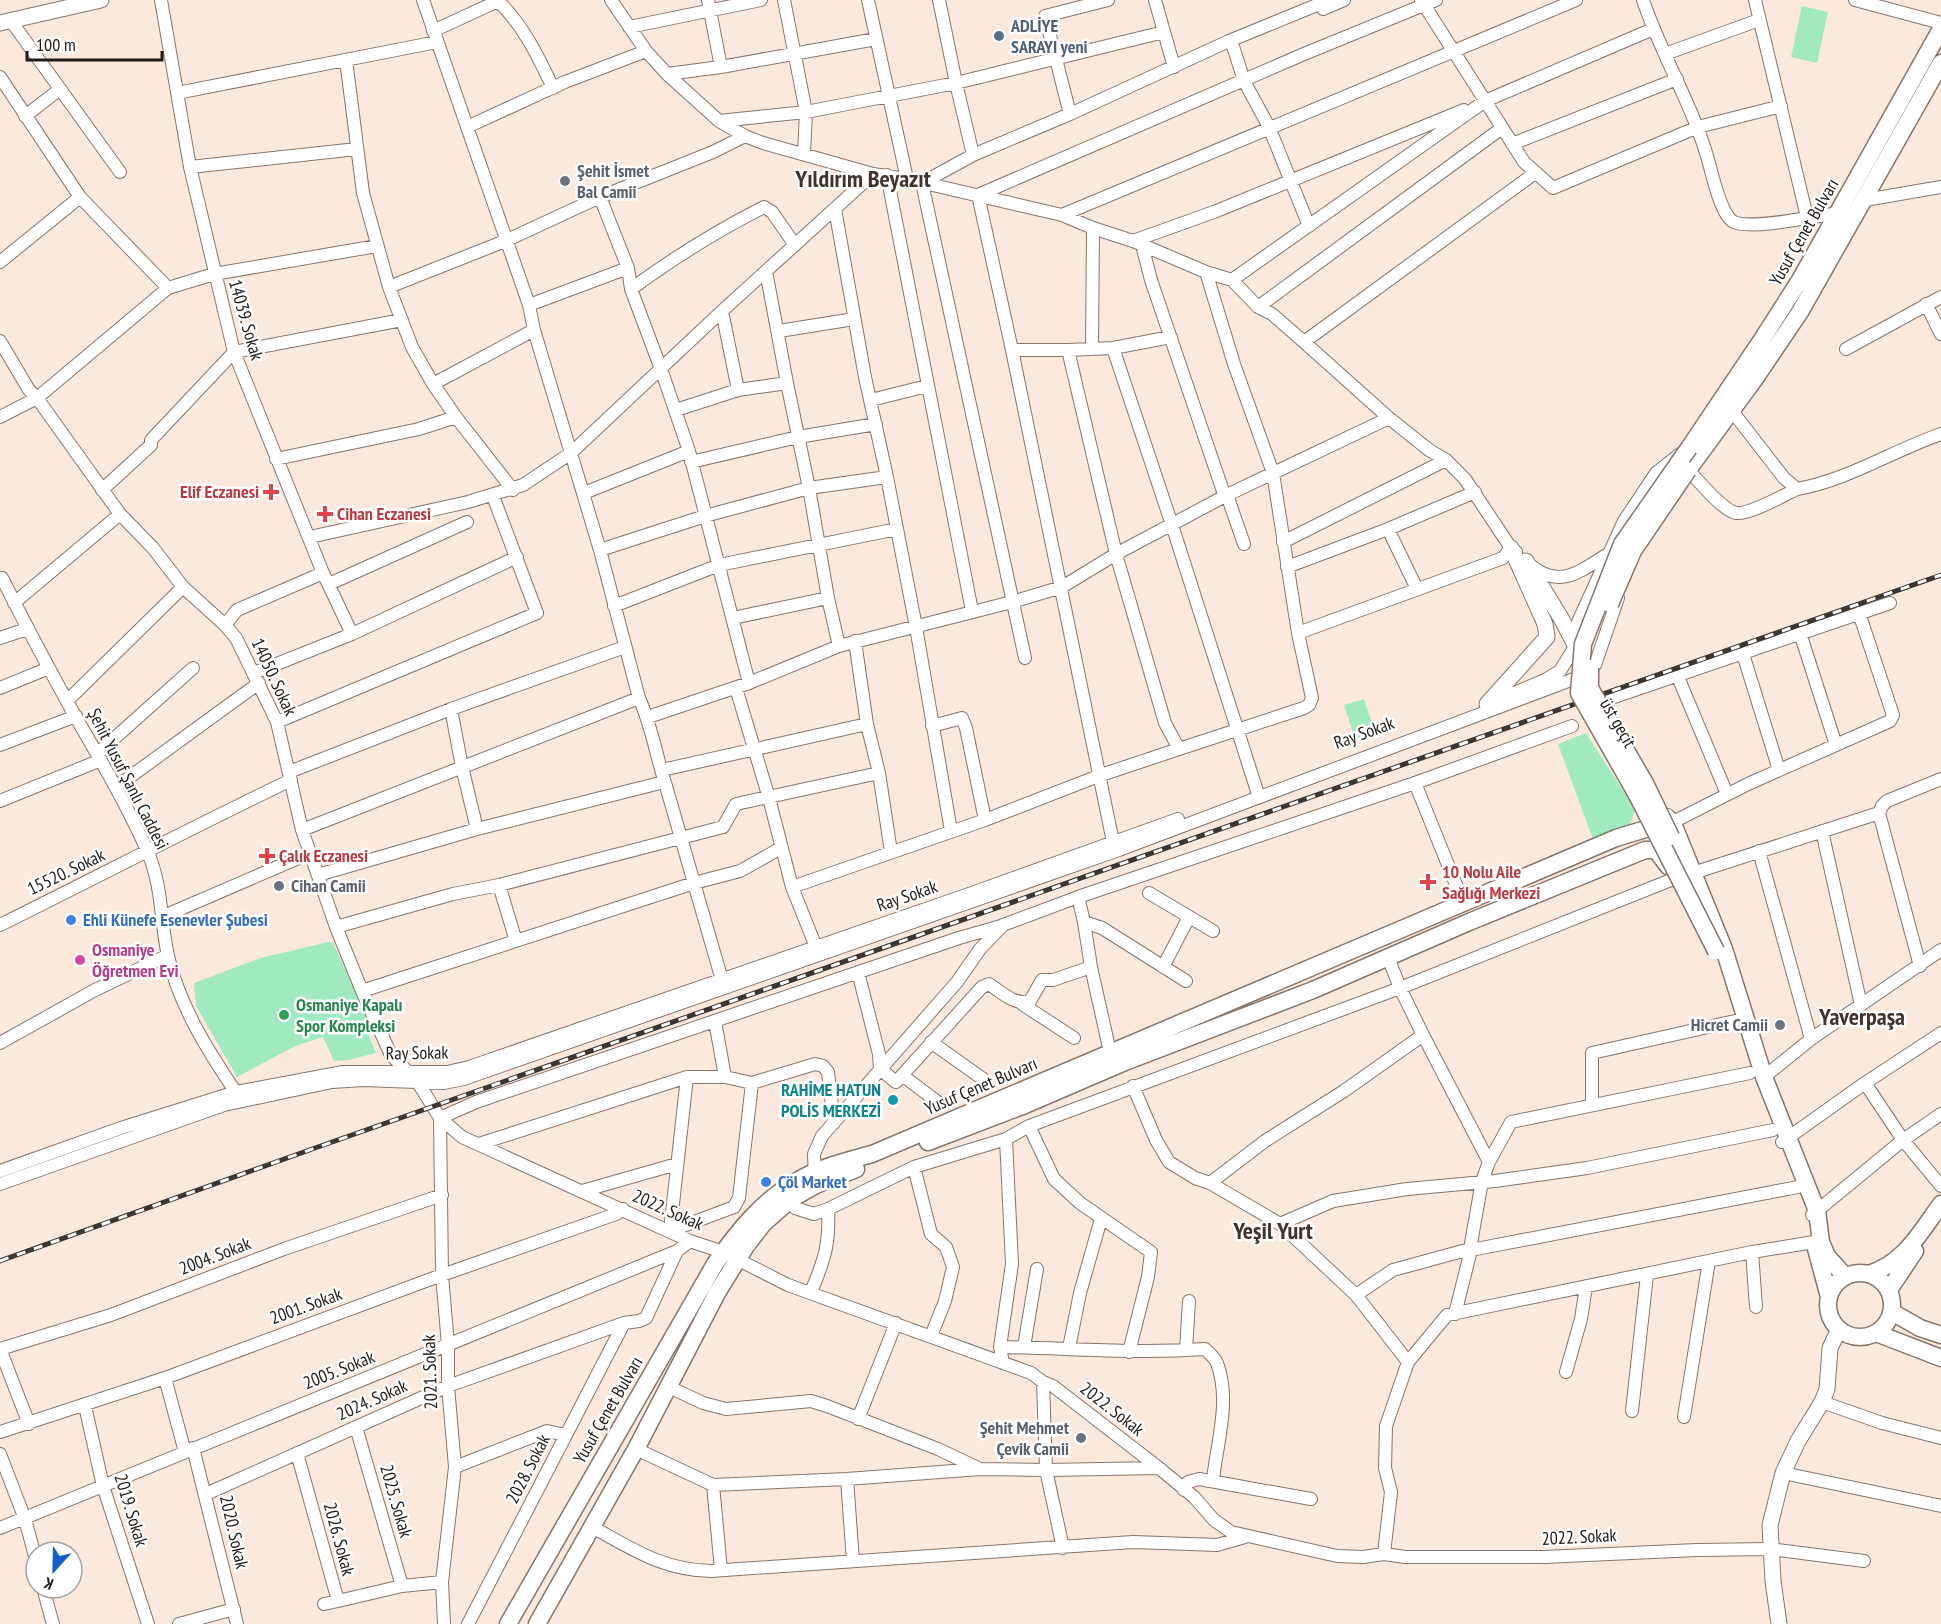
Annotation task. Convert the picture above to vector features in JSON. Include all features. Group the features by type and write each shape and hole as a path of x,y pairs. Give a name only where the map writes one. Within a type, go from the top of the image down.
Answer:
{"highway":[{"name":"Yusuf Çenet Bulvarı","path":"1689,448 1776,318 1839,213 1941,29"},
{"name":"Yusuf Çenet Bulvarı","path":"1720,950 1646,785 1590,688 1590,650 1633,551 1794,321 1941,63"},
{"name":"üst geçit","path":"1689,448 1622,544 1583,644 1579,693 1720,950"},
{"name":"Yusuf Çenet Bulvarı","path":"815,1179 828,1167 872,1154 1616,838 1672,821"},
{"path":"1672,821 1694,873 1720,950 1757,1075"},
{"name":"Yusuf Çenet Bulvarı","path":"537,1624 636,1449 730,1256 756,1212 786,1187 815,1179 1025,1105 1125,1062 1313,990 1645,850 1656,850 1677,878"},
{"path":"1677,878 1720,950 1735,1021 1814,1213 1827,1256 1845,1276"},
{"path":"1781,1137 1797,1187 1814,1213 1814,1242 1829,1297 1830,1314 1839,1329 1848,1334 1867,1336 1883,1327 1892,1312 1889,1290 1884,1283 1861,1272 1845,1276 1832,1288 1829,1297"},
{"path":"1869,1274 1902,1257 1941,1204"},
{"path":"1889,1290 1941,1211"},
{"name":"Yusuf Çenet Bulvarı","path":"508,1624 702,1284 730,1256"},
{"path":"1892,1312 1920,1328 1941,1335"},
{"path":"1876,1333 1941,1358"}],"main road":[{"path":"5,22 101,0"},
{"path":"1487,704 1547,637 1545,624 1511,548"},
{"path":"1526,560 1561,618 1588,670"},
{"path":"1779,1624 1770,1549 1770,1525 1783,1473 1827,1389 1830,1348 1839,1329"}],"street":[{"name":"14039. Sokak","path":"161,0 190,167 234,352 326,579 352,634"},
{"path":"423,0 528,305 584,493 639,698 648,717 722,980"},
{"path":"177,93 346,60 435,37 498,0 512,14 535,50 553,88"},
{"path":"610,0 646,51 667,74 719,122 745,136 873,174 908,179 1062,215 1138,243 1206,272 1232,280 1258,307 1272,314 1389,418 1429,450 1446,460 1475,492 1511,548 1539,573 1553,577 1566,577 1608,554"},
{"path":"629,27 709,5 761,0"},
{"path":"784,0 806,112 804,153"},
{"path":"868,0 908,179"},
{"path":"939,0 973,155"},
{"path":"1070,114 1045,16 1108,0"},
{"path":"1155,0 1174,67"},
{"path":"924,183 973,155 1070,114 1229,41 1329,0"},
{"path":"924,183 1233,46 1344,0"},
{"path":"978,195 1422,2 1436,0"},
{"path":"1062,215 1576,0"},
{"path":"1643,0 1653,29 1698,127 1728,219 1738,224 1753,225 1839,213"},
{"path":"1755,0 1808,217"},
{"path":"1855,0 1876,3 1941,23"},
{"path":"1422,2 1524,162 1553,188 1698,127 1781,106"},
{"path":"709,5 721,67"},
{"path":"1665,54 1759,20"},
{"path":"5,22 120,172"},
{"path":"1138,243 1485,101 1653,29"},
{"path":"719,122 806,112 956,83 1164,32"},
{"path":"667,74 793,55 876,39"},
{"path":"1233,46 1244,81 1269,127 1308,226"},
{"path":"467,127 553,88 646,51"},
{"path":"346,60 363,193 389,287 412,347 433,384 456,417 513,490"},
{"path":"0,77 80,197 168,288"},
{"path":"1512,144 1677,79"},
{"path":"25,116 59,90"},
{"path":"1232,280 1485,101"},
{"path":"1258,307 1503,128"},
{"path":"389,287 506,241 600,197 713,152 745,136"},
{"path":"190,167 357,149"},
{"path":"1304,342 1535,173"},
{"path":"309,537 493,496 524,485 571,453 722,311 873,174"},
{"path":"887,175 972,611"},
{"path":"924,183 1025,658"},
{"path":"1865,200 1939,191"},
{"path":"978,195 1062,586 1113,842"},
{"path":"0,262 80,197"},
{"path":"600,197 628,268 631,289 676,410 749,683"},
{"path":"631,289 681,253 722,228 764,207 772,212 795,245"},
{"path":"835,209 854,319 916,627 951,831"},
{"path":"1092,348 1093,228"},
{"path":"1138,243 1244,544"},
{"path":"0,417 37,398 168,288 214,274 377,246"},
{"path":"528,305 628,268"},
{"path":"766,271 839,646"},
{"path":"792,887 985,820 1101,775 1309,705 1312,698 1298,633 1273,473 1234,364 1206,272"},
{"path":"1846,349 1941,297"},
{"path":"1926,304 1941,333"},
{"path":"722,311 738,390"},
{"path":"778,332 854,319"},
{"path":"102,490 150,445 151,440 234,352 402,321"},
{"path":"433,384 534,330"},
{"path":"1012,350 1113,348 1171,337"},
{"name":"14050. Sokak","path":"0,341 29,390 120,514 153,548 183,587 236,638 277,722 302,830 336,927 362,991 391,1055 413,1077 440,1118"},
{"path":"1113,348 1257,791"},
{"path":"1068,350 1116,554 1165,723 1179,749"},
{"path":"676,410 738,390 787,383"},
{"path":"871,400 927,386"},
{"path":"1732,411 1784,478 1797,489"},
{"path":"276,459 419,429 456,417"},
{"path":"648,717 736,688 839,646 1012,602 1062,586 1116,554 1226,496 1389,418"},
{"path":"584,493 690,457 876,424"},
{"path":"239,1096 212,1108 0,1184 0,1172 121,1128 239,1096 332,1082 413,1077 444,1083 464,1079 1119,850 1512,703 1579,677 1595,665 1617,599 1632,563 1680,491 1688,470 1728,509 1737,513 1752,510 1797,489 1858,470 1918,442 1941,434"},
{"name":"Ray Sokak","path":"413,1077 469,1067 722,980 1257,791 1472,712 1545,680 1560,671 1573,650 1578,622 1624,521 1656,473 1689,448"},
{"path":"1283,542 1446,460"},
{"path":"600,550 705,516 809,488 887,477"},
{"path":"1287,567 1388,529 1475,492"},
{"path":"277,722 537,614 493,496"},
{"path":"14,603 120,514"},
{"path":"225,625 237,610 326,579 467,522"},
{"path":"614,606 719,565 897,529"},
{"path":"1388,529 1417,589"},
{"path":"1298,633 1503,558 1511,548"},
{"path":"116,787 257,678 517,557"},
{"name":"Şehit Yusuf Şanlı Caddesi","path":"1,578 27,629 100,757 148,852 157,877 168,955 177,985 190,1018 239,1096"},
{"path":"67,700 183,587"},
{"path":"733,618 828,598"},
{"path":"1859,613 1893,715 1890,721 1672,821 1605,703 1608,699 1678,677 1800,633 1859,613 1890,603"},
{"path":"0,638 27,629"},
{"path":"1800,633 1836,745"},
{"path":"855,641 867,724 879,773 891,852"},
{"name":"15520. Sokak","path":"0,925 148,852 290,776 451,709 625,647"},
{"path":"1743,654 1779,770"},
{"path":"0,688 49,668"},
{"path":"0,801 100,757 192,668"},
{"path":"1678,677 1727,794"},
{"path":"736,688 769,798 792,887 816,947"},
{"path":"302,830 639,698"},
{"path":"451,709 477,829"},
{"path":"0,745 76,716"},
{"path":"932,726 962,718 985,820"},
{"path":"318,875 753,749 867,724"},
{"path":"440,1118 476,1102 1003,925 1078,897 1415,783 1572,726"},
{"path":"336,927 453,894 499,885 723,827 736,804 879,773"},
{"path":"1920,966 1880,813 1887,801 1941,779"},
{"path":"1415,783 1463,902"},
{"path":"1694,873 1880,813"},
{"path":"1822,831 1861,1005"},
{"path":"362,991 694,883 740,871 781,848"},
{"path":"1759,851 1811,1039"},
{"path":"164,916 310,853"},
{"path":"795,1208 814,1214 828,1209 914,1167 1006,1139 1029,1126 1400,988 1677,878"},
{"path":"499,885 516,941"},
{"path":"1149,893 1213,931"},
{"path":"1078,897 1090,967 1110,1052"},
{"path":"1163,966 1189,917"},
{"path":"1084,922 1102,928 1186,981"},
{"path":"815,1179 813,1161 816,1147 822,1136 957,982 980,949 1003,925"},
{"path":"1455,1314 1471,1250 1482,1181 1489,1162 1511,1122 1757,1075 1941,950"},
{"path":"0,1043 94,990 168,955"},
{"path":"1388,957 1423,1035 1489,1162"},
{"path":"1023,1004 1030,1001 1042,980 1053,980 1090,967"},
{"path":"858,972 879,1054 880,1069 896,1082 982,987 989,984 1074,1038"},
{"path":"715,1021 725,1077"},
{"path":"1592,1105 1592,1053 1735,1021"},
{"path":"1280,1224 1334,1201 1407,1189 1495,1181 1781,1137 1941,1033"},
{"path":"1210,1183 1265,1141 1344,1091 1423,1035"},
{"path":"931,1042 983,1079"},
{"path":"479,1144 687,1077 725,1077 752,1083 815,1064 823,1066 828,1072 834,1123"},
{"path":"902,1075 939,1103"},
{"path":"687,1077 670,1231 734,1208 740,1197 752,1083"},
{"path":"1865,1083 1903,1140 1941,1186"},
{"path":"1133,1086 1156,1140 1169,1162 1280,1224 1356,1295 1408,1362"},
{"path":"1814,1213 1903,1140 1941,1114"},
{"name":"2022. Sokak","path":"440,1118 462,1137 690,1241 730,1256 788,1285 1031,1373 1053,1386 1159,1468 1221,1526 1246,1537 1349,1557 1384,1554 1405,1557 1544,1557 1770,1549 1864,1561"},
{"name":"2021. Sokak","path":"440,1118 442,1275 454,1467 442,1582 444,1624"},
{"path":"1029,1126 1054,1179 1101,1219 1150,1252 1148,1276 1129,1352"},
{"path":"1003,1363 1000,1347 1012,1264 1006,1139"},
{"path":"582,1191 677,1164"},
{"path":"914,1167 931,1234 946,1247 953,1268 945,1301 931,1336"},
{"path":"1356,1295 1393,1270 1471,1250 1797,1187"},
{"name":"2004. Sokak","path":"0,1349 111,1315 284,1249 442,1195"},
{"name":"2001. Sokak","path":"0,1432 165,1378 442,1275 616,1214 623,1209"},
{"path":"811,1292 822,1267 830,1235 828,1209"},
{"path":"1069,1348 1080,1293 1101,1219"},
{"name":"2005. Sokak","path":"0,1528 677,1251 690,1241"},
{"path":"1384,1554 1391,1492 1385,1468 1386,1426 1408,1362 1447,1315 1752,1252 1814,1242"},
{"name":"2024. Sokak","path":"206,1494 448,1386 624,1323 646,1318 677,1251"},
{"path":"1752,1252 1756,1307"},
{"path":"1684,1417 1709,1261"},
{"path":"1024,1347 1037,1269"},
{"path":"1632,1411 1647,1275"},
{"path":"1566,1372 1581,1319 1586,1287"},
{"path":"1186,1350 1189,1301"},
{"path":"566,1435 624,1323"},
{"path":"858,1419 896,1323"},
{"path":"1000,1347 1129,1352 1205,1349 1216,1361 1221,1380 1223,1418 1213,1480"},
{"path":"0,1349 29,1424"},
{"name":"2020. Sokak","path":"165,1378 206,1494 237,1624"},
{"path":"1043,1382 1046,1470 1063,1548"},
{"path":"667,1386 703,1402 726,1409 811,1401 938,1449 980,1469"},
{"path":"1822,1402 1882,1423 1941,1438"},
{"name":"2019. Sokak","path":"85,1406 103,1486 148,1624"},
{"name":"2025. Sokak","path":"356,1427 402,1586"},
{"name":"2028. Sokak","path":"454,1467 547,1431 566,1435 468,1624"},
{"path":"636,1449 713,1485 847,1479 980,1469 1159,1468"},
{"name":"2026. Sokak","path":"297,1453 338,1601 402,1586 442,1582"},
{"path":"0,1454 31,1540"},
{"path":"1783,1473 1941,1506"},
{"path":"847,1479 853,1561"},
{"path":"1184,1490 1188,1482 1199,1479 1311,1499"},
{"path":"713,1485 721,1570"},
{"path":"592,1527 647,1557 668,1566 689,1570 721,1570 1133,1542 1217,1545 1246,1537"},
{"path":"46,1600 53,1624"},
{"path":"324,1604 338,1601"},
{"path":"179,1624 234,1609"}],"green space":[{"path":"1802,6 1828,12 1817,63 1791,57"},
{"path":"1364,699 1375,733 1355,739 1344,705"},
{"path":"1586,733 1635,809 1630,825 1594,842 1558,744"},
{"name":"Osmaniye Kapalı Spor Kompleksi","path":"328,942 333,943 371,1024 365,1026 376,1053 334,1061 323,1037 295,1046 237,1077 196,1006 194,983 261,958"}],"railway":[{"path":"0,1261 1941,575"}],"place":[{"name":"ADLİYE SARAYI yeni","path":"999,36"},
{"name":"Şehit İsmet Bal Camii","path":"565,181"},
{"name":"Elif Eczanesi","path":"271,492"},
{"name":"Cihan Eczanesi","path":"325,514"},
{"name":"Çalık Eczanesi","path":"267,856"},
{"name":"10 Nolu Aile Sağlığı Merkezi","path":"1428,882"},
{"name":"Cihan Camii","path":"279,886"},
{"name":"Ehli Künefe Esenevler Şubesi","path":"71,920"},
{"name":"Osmaniye Öğretmen Evi","path":"80,960"},
{"name":"Osmaniye Kapalı Spor Kompleksi","path":"284,1015"},
{"name":"Hicret Camii","path":"1780,1025"},
{"name":"RAHİME HATUN POLİS MERKEZİ","path":"893,1100"},
{"name":"Çöl Market","path":"766,1182"},
{"name":"Şehit Mehmet Çevik Camii","path":"1081,1438"}],"district":[{"name":"Yıldırım Beyazıt","path":"863,179"},
{"name":"Yaverpaşa","path":"1862,1017"},
{"name":"Yeşil Yurt","path":"1273,1231"}]}
